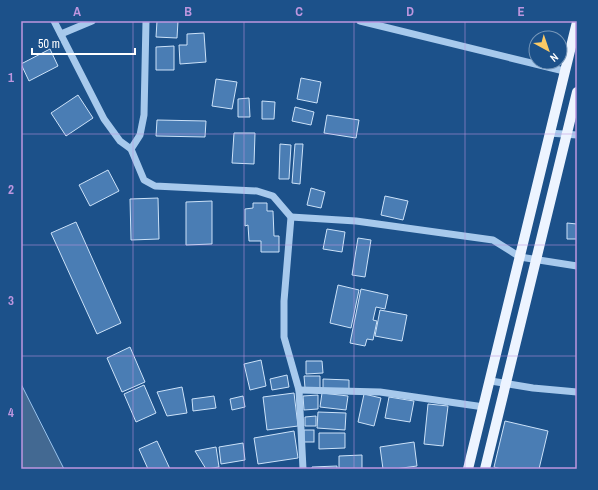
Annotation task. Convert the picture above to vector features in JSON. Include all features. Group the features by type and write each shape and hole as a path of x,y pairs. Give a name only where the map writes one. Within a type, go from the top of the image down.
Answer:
{"main road":[{"path":"468,469 577,22"},
{"path":"485,469 577,92"}],"street":[{"path":"54,21 104,119 120,141 131,149 144,180 155,186 257,191 273,196 291,217 284,301 284,337 299,390 303,469"},
{"path":"61,34 92,21"},
{"path":"131,149 140,135 144,115 146,21"},
{"path":"360,21 564,71"},
{"path":"549,133 577,135"},
{"path":"291,217 356,221 493,240 520,257 577,266"},
{"path":"490,381 533,388 577,392"},
{"path":"299,390 380,392 484,408"}],"water":[{"path":"21,384 64,469 21,469"}],"building":[{"path":"157,21 178,21 177,38 156,37"},
{"path":"204,33 206,62 180,64 179,45 187,45 187,34"},
{"path":"174,46 174,70 156,70 156,47"},
{"path":"50,49 58,66 29,81 21,64"},
{"path":"301,78 321,82 317,103 297,99"},
{"path":"216,79 237,82 232,109 212,106"},
{"path":"78,95 93,118 66,136 51,113"},
{"path":"249,98 250,117 238,117 238,99"},
{"path":"262,101 275,102 274,119 262,119"},
{"path":"295,107 314,112 311,125 292,121"},
{"path":"327,115 359,120 356,138 324,133"},
{"path":"157,120 206,121 205,137 156,136"},
{"path":"234,133 255,133 254,164 232,163"},
{"path":"280,144 291,145 289,179 279,179"},
{"path":"295,144 303,144 300,184 292,183"},
{"path":"108,170 119,191 90,206 79,185"},
{"path":"311,188 325,192 321,208 307,205"},
{"path":"385,196 408,201 403,220 381,215"},
{"path":"158,198 159,239 131,240 130,199"},
{"path":"212,201 212,244 186,245 186,202"},
{"path":"253,203 267,203 267,211 273,211 274,236 279,236 279,252 261,252 261,241 249,241 248,225 245,226 245,209 253,208"},
{"path":"76,222 121,323 97,334 51,233"},
{"path":"567,223 577,224 577,239 567,239"},
{"path":"327,229 345,232 342,252 323,249"},
{"path":"358,238 371,240 365,277 352,275"},
{"path":"338,285 359,290 351,328 330,323"},
{"path":"361,289 388,295 385,309 376,307 373,320 377,321 373,340 367,339 365,346 350,343"},
{"path":"380,310 407,315 402,341 375,336"},
{"path":"130,347 145,382 122,392 107,358"},
{"path":"261,360 266,386 250,390 244,364"},
{"path":"306,361 322,361 323,373 306,374"},
{"path":"287,375 289,387 272,390 270,379"},
{"path":"304,376 320,376 320,388 305,388"},
{"path":"323,379 349,380 349,391 323,389"},
{"path":"144,385 156,413 136,422 124,394"},
{"path":"182,387 187,413 167,416 157,392"},
{"path":"294,393 298,426 267,430 263,397"},
{"path":"322,393 348,396 346,410 320,407"},
{"path":"364,394 381,398 374,426 358,422"},
{"path":"318,395 318,409 304,410 303,396"},
{"path":"214,396 216,408 193,411 192,399"},
{"path":"243,396 245,407 232,410 230,399"},
{"path":"389,397 414,401 410,422 385,418"},
{"path":"428,404 448,406 443,446 424,444"},
{"path":"318,412 346,413 345,430 317,428"},
{"path":"316,416 316,426 305,426 305,417"},
{"path":"505,421 548,431 539,469 501,469 494,467"},
{"path":"304,430 314,430 314,442 304,442"},
{"path":"294,431 298,458 258,464 254,438"},
{"path":"319,433 345,433 345,448 319,449"},
{"path":"157,441 170,469 148,469 139,449"},
{"path":"414,442 417,466 383,469 380,447"},
{"path":"243,443 245,460 221,464 219,447"},
{"path":"216,447 219,467 206,469 195,451"},
{"path":"362,455 362,469 339,469 339,456"},
{"path":"337,466 337,469 312,469 312,467"}]}
